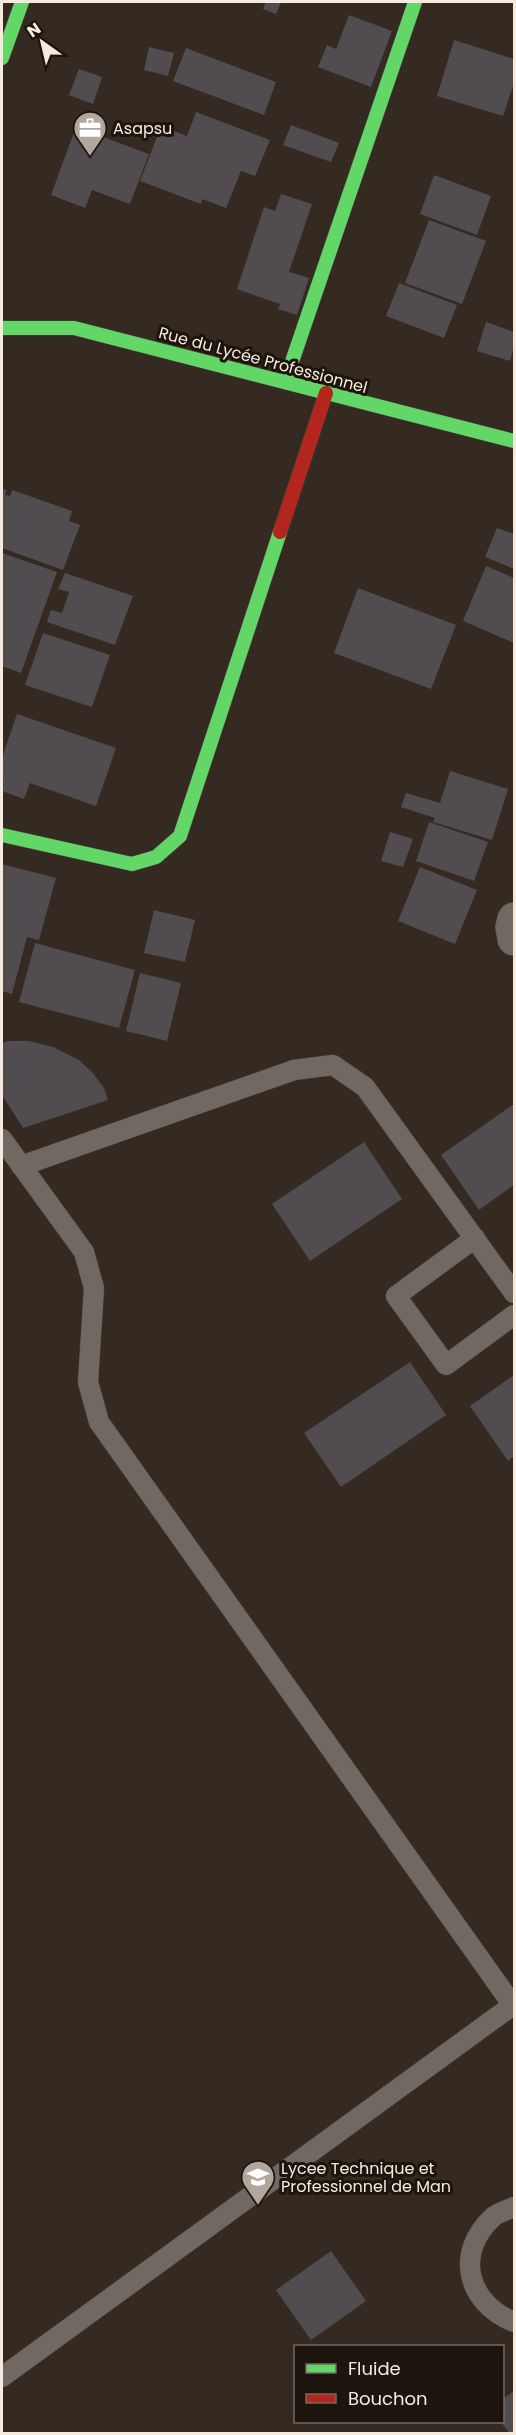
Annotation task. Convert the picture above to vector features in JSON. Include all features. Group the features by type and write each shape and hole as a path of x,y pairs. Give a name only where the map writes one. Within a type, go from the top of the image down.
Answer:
{"street":[{"path":"2,58 21,2"},
{"path":"285,382 415,2"},
{"name":"Rue du Lycée Professionnel","path":"2,328 74,328 514,441"},
{"path":"2,835 132,864 156,857 180,836 326,393"},
{"path":"514,919 512,927 514,939"}],"lane":[{"path":"21,1166 294,1070 333,1065 365,1087 514,1293"},
{"path":"2,1139 84,1252 94,1288 88,1382 99,1422 514,2006 2,2377"},
{"path":"475,1238 396,1296 446,1365 514,1315"},
{"path":"514,2207 495,2215 479,2233 470,2255 471,2279 481,2300 498,2316 514,2322"}],"building":[{"path":"266,2 281,2 276,14 263,9"},
{"path":"349,15 392,31 371,87 318,67 327,45 336,49"},
{"path":"454,40 514,59 514,83 503,116 437,96"},
{"path":"149,47 174,53 168,76 144,70"},
{"path":"186,48 276,82 264,115 173,81"},
{"path":"79,69 102,77 93,104 69,95"},
{"path":"196,112 270,140 255,176 241,171 226,208 202,199 201,204 140,181 161,126 187,136"},
{"path":"291,125 339,143 331,162 283,145"},
{"path":"76,127 149,154 130,204 92,190 85,208 51,195"},
{"path":"434,175 491,196 477,235 420,214"},
{"path":"281,194 312,204 289,272 309,278 297,315 278,309 280,304 237,289 264,207 275,211"},
{"path":"429,220 486,241 462,304 405,283"},
{"path":"399,283 457,305 444,338 386,316"},
{"path":"486,322 514,332 514,346 510,361 477,351"},
{"path":"2,489 7,490 5,495 10,496 12,490 72,511 69,521 80,525 63,570 2,548"},
{"path":"497,528 514,534 514,569 485,557"},
{"path":"2,553 57,572 21,673 2,666"},
{"path":"486,566 514,578 514,643 463,621"},
{"path":"65,573 133,596 115,645 47,622 51,610 62,613 69,592 58,589"},
{"path":"358,588 456,625 431,689 334,653"},
{"path":"43,633 110,655 92,707 25,685"},
{"path":"17,714 116,748 96,806 30,783 24,799 2,791 4,783 2,782 2,758"},
{"path":"450,771 508,789 492,840 433,822 435,818 401,807 406,793 440,803"},
{"path":"429,822 488,842 474,881 416,861"},
{"path":"390,832 413,839 403,867 381,861"},
{"path":"2,864 56,878 39,940 27,937 12,994 2,991"},
{"path":"420,867 477,890 455,944 398,921"},
{"path":"154,910 195,920 185,962 144,953"},
{"path":"35,943 135,970 119,1028 19,1002"},
{"path":"140,973 181,983 167,1041 126,1031"},
{"path":"29,1041 53,1047 79,1060 104,1088 108,1100 23,1128 2,1095 2,1043"},
{"path":"514,1104 514,1185 479,1210 441,1155"},
{"path":"364,1142 402,1199 310,1261 272,1204"},
{"path":"410,1362 446,1415 341,1487 304,1433"},
{"path":"514,1375 514,1456 508,1461 470,1406"},
{"path":"331,2251 366,2301 311,2340 276,2290"},
{"path":"514,2391 514,2434 510,2434 502,2423 504,2423 504,2398"}],"traffic: fast":[{"path":"2,58 22,2"},
{"path":"285,382 415,2"},
{"path":"2,328 74,328 514,441"},
{"path":"2,835 132,864 156,857 180,836 280,532"}],"traffic: jam":[{"path":"280,532 326,393"}],"place":[{"name":"Asapsu","path":"90,157"},
{"name":"Lycee Technique et Professionnel de Man","path":"258,2206"}]}
